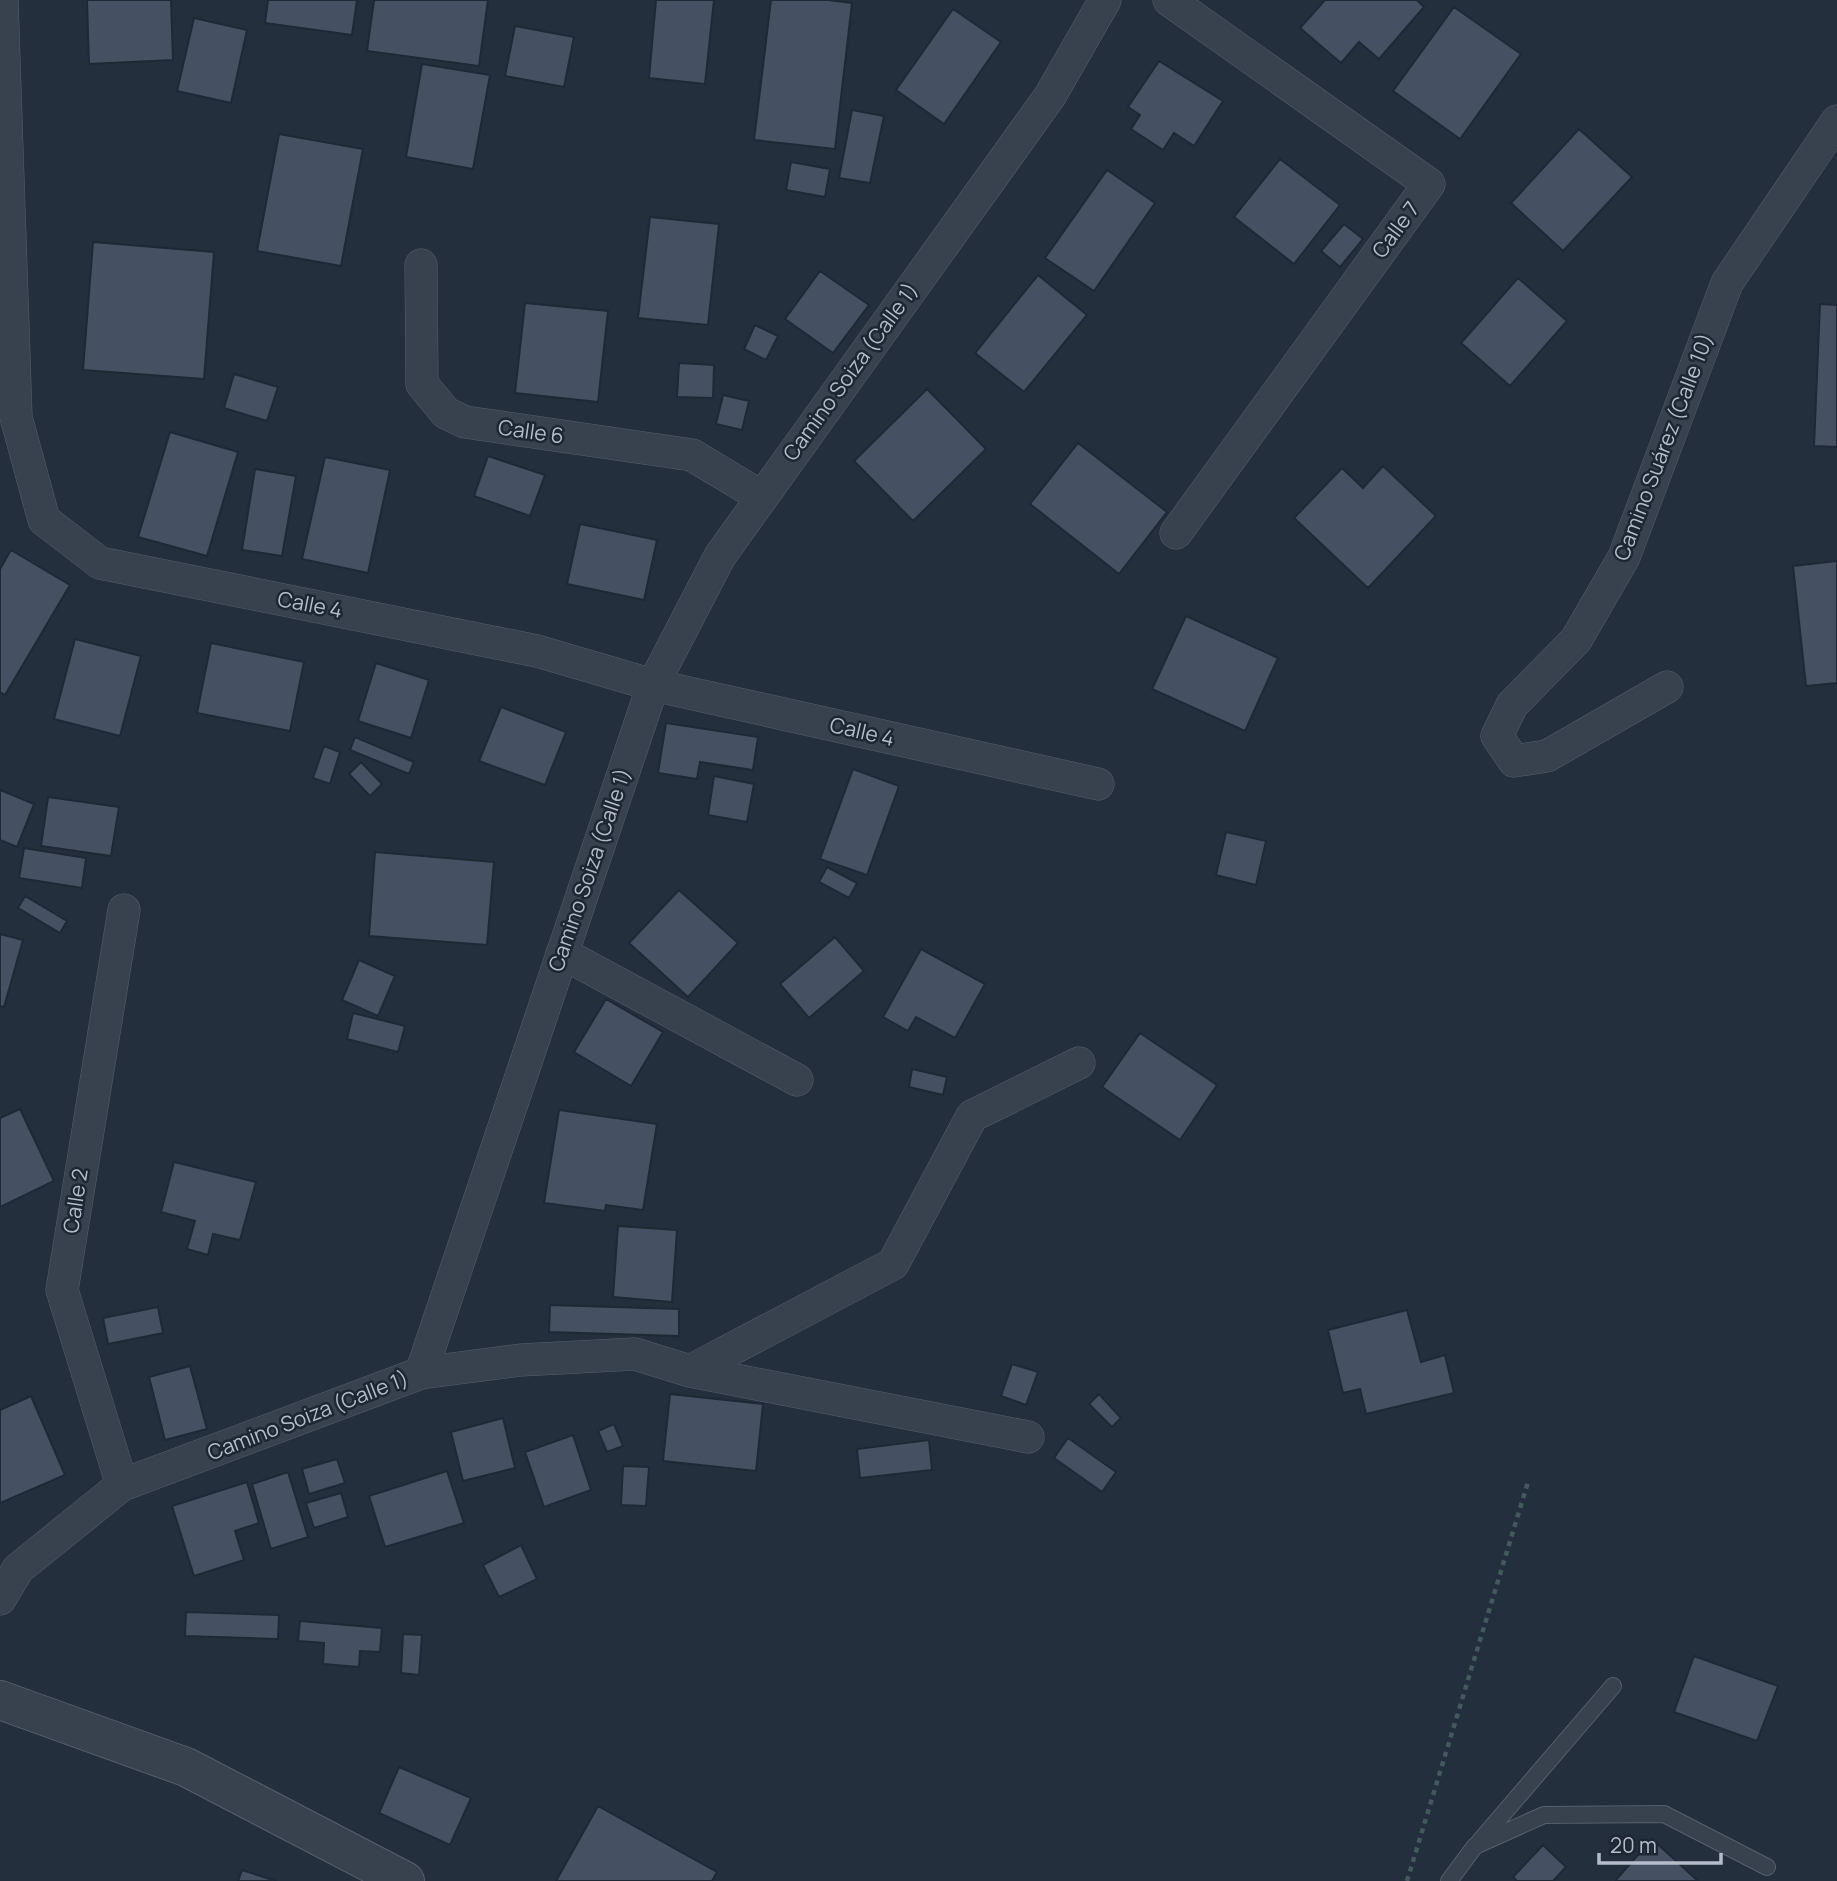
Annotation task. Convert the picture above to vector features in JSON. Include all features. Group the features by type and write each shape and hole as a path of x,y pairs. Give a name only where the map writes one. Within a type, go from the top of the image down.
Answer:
{"street":[{"name":"Calle 4","path":"2,0 16,417 44,520 100,563 537,651 653,685 1098,784"},
{"name":"Camino Soiza (Calle 1)","path":"0,1600 18,1569 122,1485 421,1373 653,685 720,556 1050,96 1105,0"},
{"name":"Calle 7","path":"1169,0 1429,184 1176,533"},
{"name":"Camino Suárez (Calle 10)","path":"1667,687 1547,756 1514,761 1497,736 1513,705 1576,640 1624,557 1727,283 1837,121"},
{"name":"Calle 6","path":"421,265 422,384 446,413 465,422 692,455 762,496"},
{"name":"Calle 2","path":"122,1485 62,1290 124,910"},
{"path":"562,953 797,1080"},
{"path":"690,1371 893,1265 972,1116 1079,1063"},
{"path":"421,1373 521,1360 635,1354 690,1371 1028,1437"},
{"path":"0,1700 186,1767 405,1881"}],"lane":[{"path":"1449,1881 1475,1846 1613,1686"},
{"path":"1475,1846 1544,1815 1664,1814 1767,1867"}],"path":[{"path":"1407,1881 1528,1482"}],"building":[{"path":"87,0 171,0 173,60 89,64"},
{"path":"268,0 357,0 352,35 265,23"},
{"path":"374,0 488,0 479,66 367,51"},
{"path":"656,0 714,0 705,84 649,78"},
{"path":"771,0 828,0 852,3 835,149 754,140"},
{"path":"1325,0 1417,0 1424,7 1379,59 1359,42 1341,63 1300,28"},
{"path":"1454,7 1521,54 1460,139 1393,91"},
{"path":"953,9 1001,42 944,124 896,90"},
{"path":"194,18 247,30 231,103 177,91"},
{"path":"515,26 574,37 564,87 505,76"},
{"path":"1159,61 1223,101 1194,146 1174,133 1163,150 1131,129 1140,115 1128,107"},
{"path":"422,64 490,75 473,169 406,157"},
{"path":"852,110 884,116 870,183 839,178"},
{"path":"1579,129 1632,177 1563,251 1511,203"},
{"path":"279,134 363,149 341,266 257,251"},
{"path":"1280,159 1340,205 1294,264 1234,217"},
{"path":"791,162 830,169 825,197 786,190"},
{"path":"1107,170 1155,203 1094,291 1045,258"},
{"path":"650,217 719,224 708,325 638,318"},
{"path":"1344,224 1363,239 1340,267 1321,251"},
{"path":"93,242 214,252 204,379 83,370"},
{"path":"820,271 869,305 833,353 785,319"},
{"path":"1038,275 1087,315 1024,392 975,353"},
{"path":"1518,278 1567,321 1510,386 1461,343"},
{"path":"525,303 608,311 598,402 515,393"},
{"path":"1820,304 1837,305 1837,447 1814,446"},
{"path":"755,325 778,336 766,360 744,349"},
{"path":"679,363 714,365 713,398 677,397"},
{"path":"234,374 278,387 267,421 224,408"},
{"path":"927,389 986,449 913,521 854,461"},
{"path":"723,395 749,401 742,430 716,424"},
{"path":"170,432 238,452 207,556 138,537"},
{"path":"1078,443 1167,512 1119,574 1030,504"},
{"path":"488,456 545,475 530,516 474,496"},
{"path":"325,457 390,470 368,573 302,559"},
{"path":"1383,466 1436,516 1368,588 1294,518 1342,468 1363,488"},
{"path":"255,469 296,476 282,556 242,550"},
{"path":"580,524 657,540 644,600 567,584"},
{"path":"11,550 70,585 5,695 0,692 0,569"},
{"path":"1837,561 1837,683 1806,686 1793,566"},
{"path":"1186,616 1278,658 1245,731 1152,689"},
{"path":"75,639 141,656 120,736 54,719"},
{"path":"211,643 304,662 290,731 197,713"},
{"path":"376,663 429,680 411,738 358,721"},
{"path":"501,707 566,732 545,785 479,761"},
{"path":"666,723 758,737 753,770 700,762 697,779 658,773"},
{"path":"355,737 414,762 409,774 350,750"},
{"path":"324,746 340,752 330,784 313,778"},
{"path":"361,762 382,784 370,796 349,774"},
{"path":"853,769 899,786 867,875 820,859"},
{"path":"714,776 754,784 747,822 708,815"},
{"path":"0,790 34,804 17,847 0,840"},
{"path":"48,797 119,807 111,856 41,846"},
{"path":"1226,832 1266,841 1256,885 1216,875"},
{"path":"24,848 86,858 82,888 19,878"},
{"path":"375,852 494,862 487,945 369,936"},
{"path":"827,867 857,883 849,898 819,882"},
{"path":"679,890 738,943 688,997 629,943"},
{"path":"25,896 67,921 60,933 18,908"},
{"path":"0,934 23,940 4,1007 0,1006"},
{"path":"835,937 864,971 809,1018 780,984"},
{"path":"921,949 985,984 955,1038 916,1017 908,1031 883,1017"},
{"path":"359,960 395,976 378,1016 342,1000"},
{"path":"606,999 663,1032 631,1086 574,1052"},
{"path":"353,1013 405,1026 398,1052 347,1039"},
{"path":"1140,1033 1217,1085 1180,1140 1102,1087"},
{"path":"912,1069 947,1077 943,1095 909,1087"},
{"path":"20,1109 54,1181 0,1207 0,1118"},
{"path":"559,1110 657,1124 643,1210 606,1205 605,1211 544,1203"},
{"path":"174,1162 256,1182 240,1240 213,1234 208,1255 187,1249 195,1221 161,1212"},
{"path":"618,1226 677,1230 672,1302 613,1297"},
{"path":"550,1305 679,1309 679,1336 549,1332"},
{"path":"158,1307 163,1333 108,1344 103,1318"},
{"path":"1407,1310 1421,1362 1445,1355 1454,1393 1366,1414 1360,1389 1343,1393 1328,1330"},
{"path":"1012,1364 1038,1372 1026,1405 1001,1396"},
{"path":"190,1366 207,1429 165,1440 149,1377"},
{"path":"670,1394 763,1404 756,1471 663,1461"},
{"path":"1099,1394 1121,1418 1112,1427 1089,1404"},
{"path":"31,1396 65,1475 0,1503 0,1410"},
{"path":"503,1418 515,1468 463,1481 451,1432"},
{"path":"614,1424 623,1446 607,1452 598,1431"},
{"path":"573,1435 591,1490 544,1507 525,1452"},
{"path":"1068,1438 1116,1472 1102,1492 1054,1458"},
{"path":"929,1440 932,1470 860,1478 857,1449"},
{"path":"337,1459 345,1483 309,1494 302,1469"},
{"path":"623,1466 649,1467 646,1506 621,1505"},
{"path":"447,1471 464,1523 385,1547 369,1496"},
{"path":"288,1472 308,1537 271,1549 252,1484"},
{"path":"247,1482 259,1523 235,1531 244,1560 194,1576 172,1506"},
{"path":"341,1493 348,1517 314,1528 306,1503"},
{"path":"521,1545 537,1579 499,1597 483,1565"},
{"path":"186,1612 279,1615 278,1639 185,1636"},
{"path":"300,1621 382,1628 380,1652 360,1651 359,1667 323,1664 324,1643 298,1641"},
{"path":"403,1634 422,1635 419,1675 401,1673"},
{"path":"1694,1656 1778,1686 1757,1741 1674,1712"},
{"path":"399,1767 471,1798 450,1845 379,1813"},
{"path":"598,1806 717,1872 712,1881 556,1881"},
{"path":"1652,1839 1698,1881 1615,1881"},
{"path":"1543,1845 1566,1867 1553,1881 1517,1881 1513,1877"},
{"path":"242,1870 276,1881 238,1881"}]}
